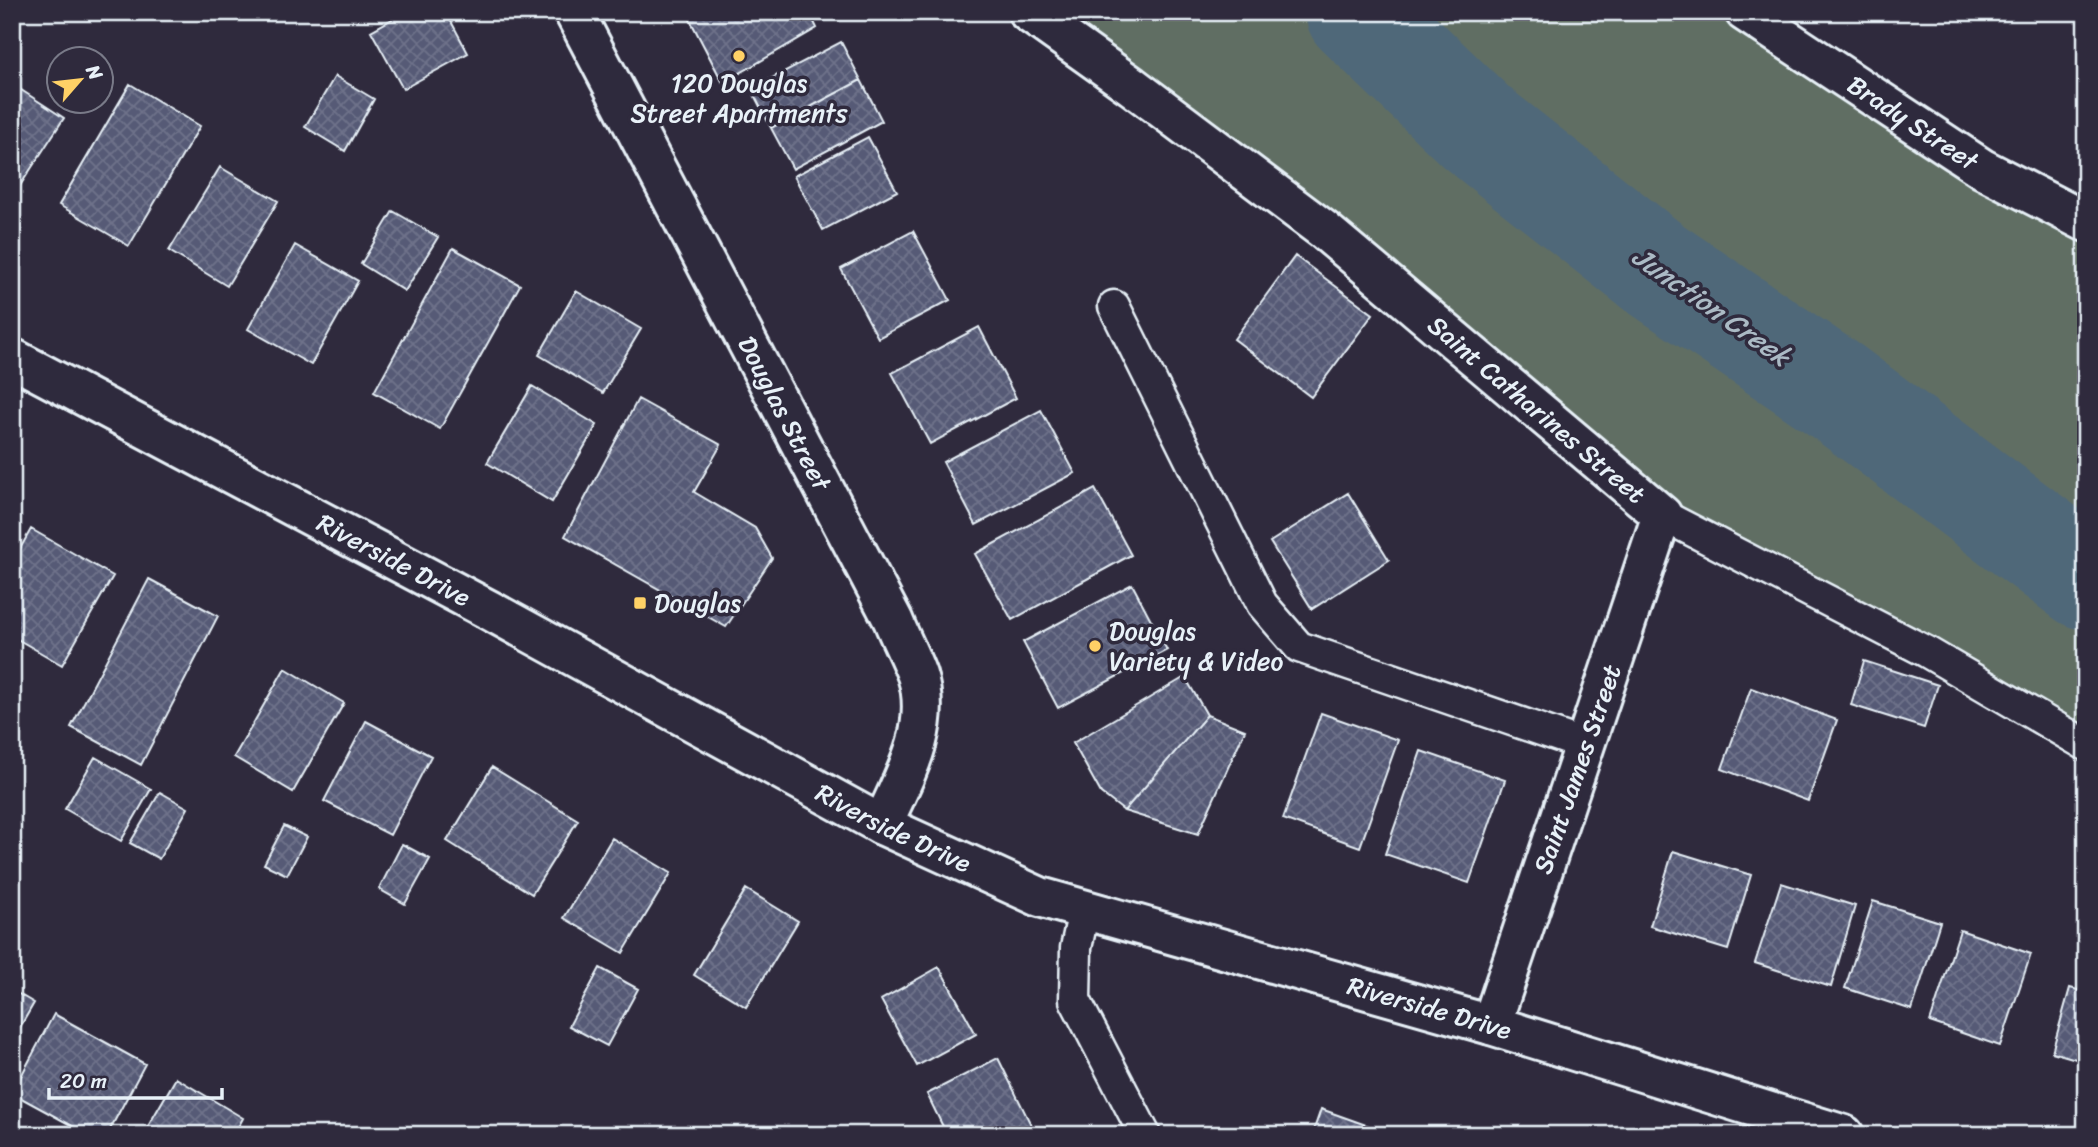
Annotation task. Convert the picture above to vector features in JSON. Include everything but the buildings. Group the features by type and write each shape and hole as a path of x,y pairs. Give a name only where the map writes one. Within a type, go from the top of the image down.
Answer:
{"street":[{"name":"Douglas Street","path":"574,12 886,608 918,677 922,723 908,769 882,825"},
{"name":"Saint Catharines Street","path":"1028,12 1324,230 1662,514"},
{"name":"Brady Street","path":"1745,12 1983,169 2086,222"},
{"name":"Riverside Drive","path":"12,358 489,610 882,825 1040,897 1491,1025 1844,1135"},
{"name":"Saint James Street","path":"1491,1025 1662,514"}],"lane":[{"path":"1114,306 1262,604 1299,647 1585,746"},
{"name":"Saint Catharines Street","path":"1662,514 1927,652 2086,745"},
{"path":"1084,910 1076,948 1075,1000 1145,1135"}],"green space":[{"path":"1022,12 1757,12 2086,215 2086,749 1665,522"}],"waterway":[{"name":"Junction Creek","path":"1357,12 1476,127 1652,266 1835,390 2086,578"}],"place":[{"name":"120 Douglas Street Apartments","path":"739,56"},
{"name":"Douglas","path":"640,603"},
{"name":"Douglas Variety & Video","path":"1095,646"}]}
